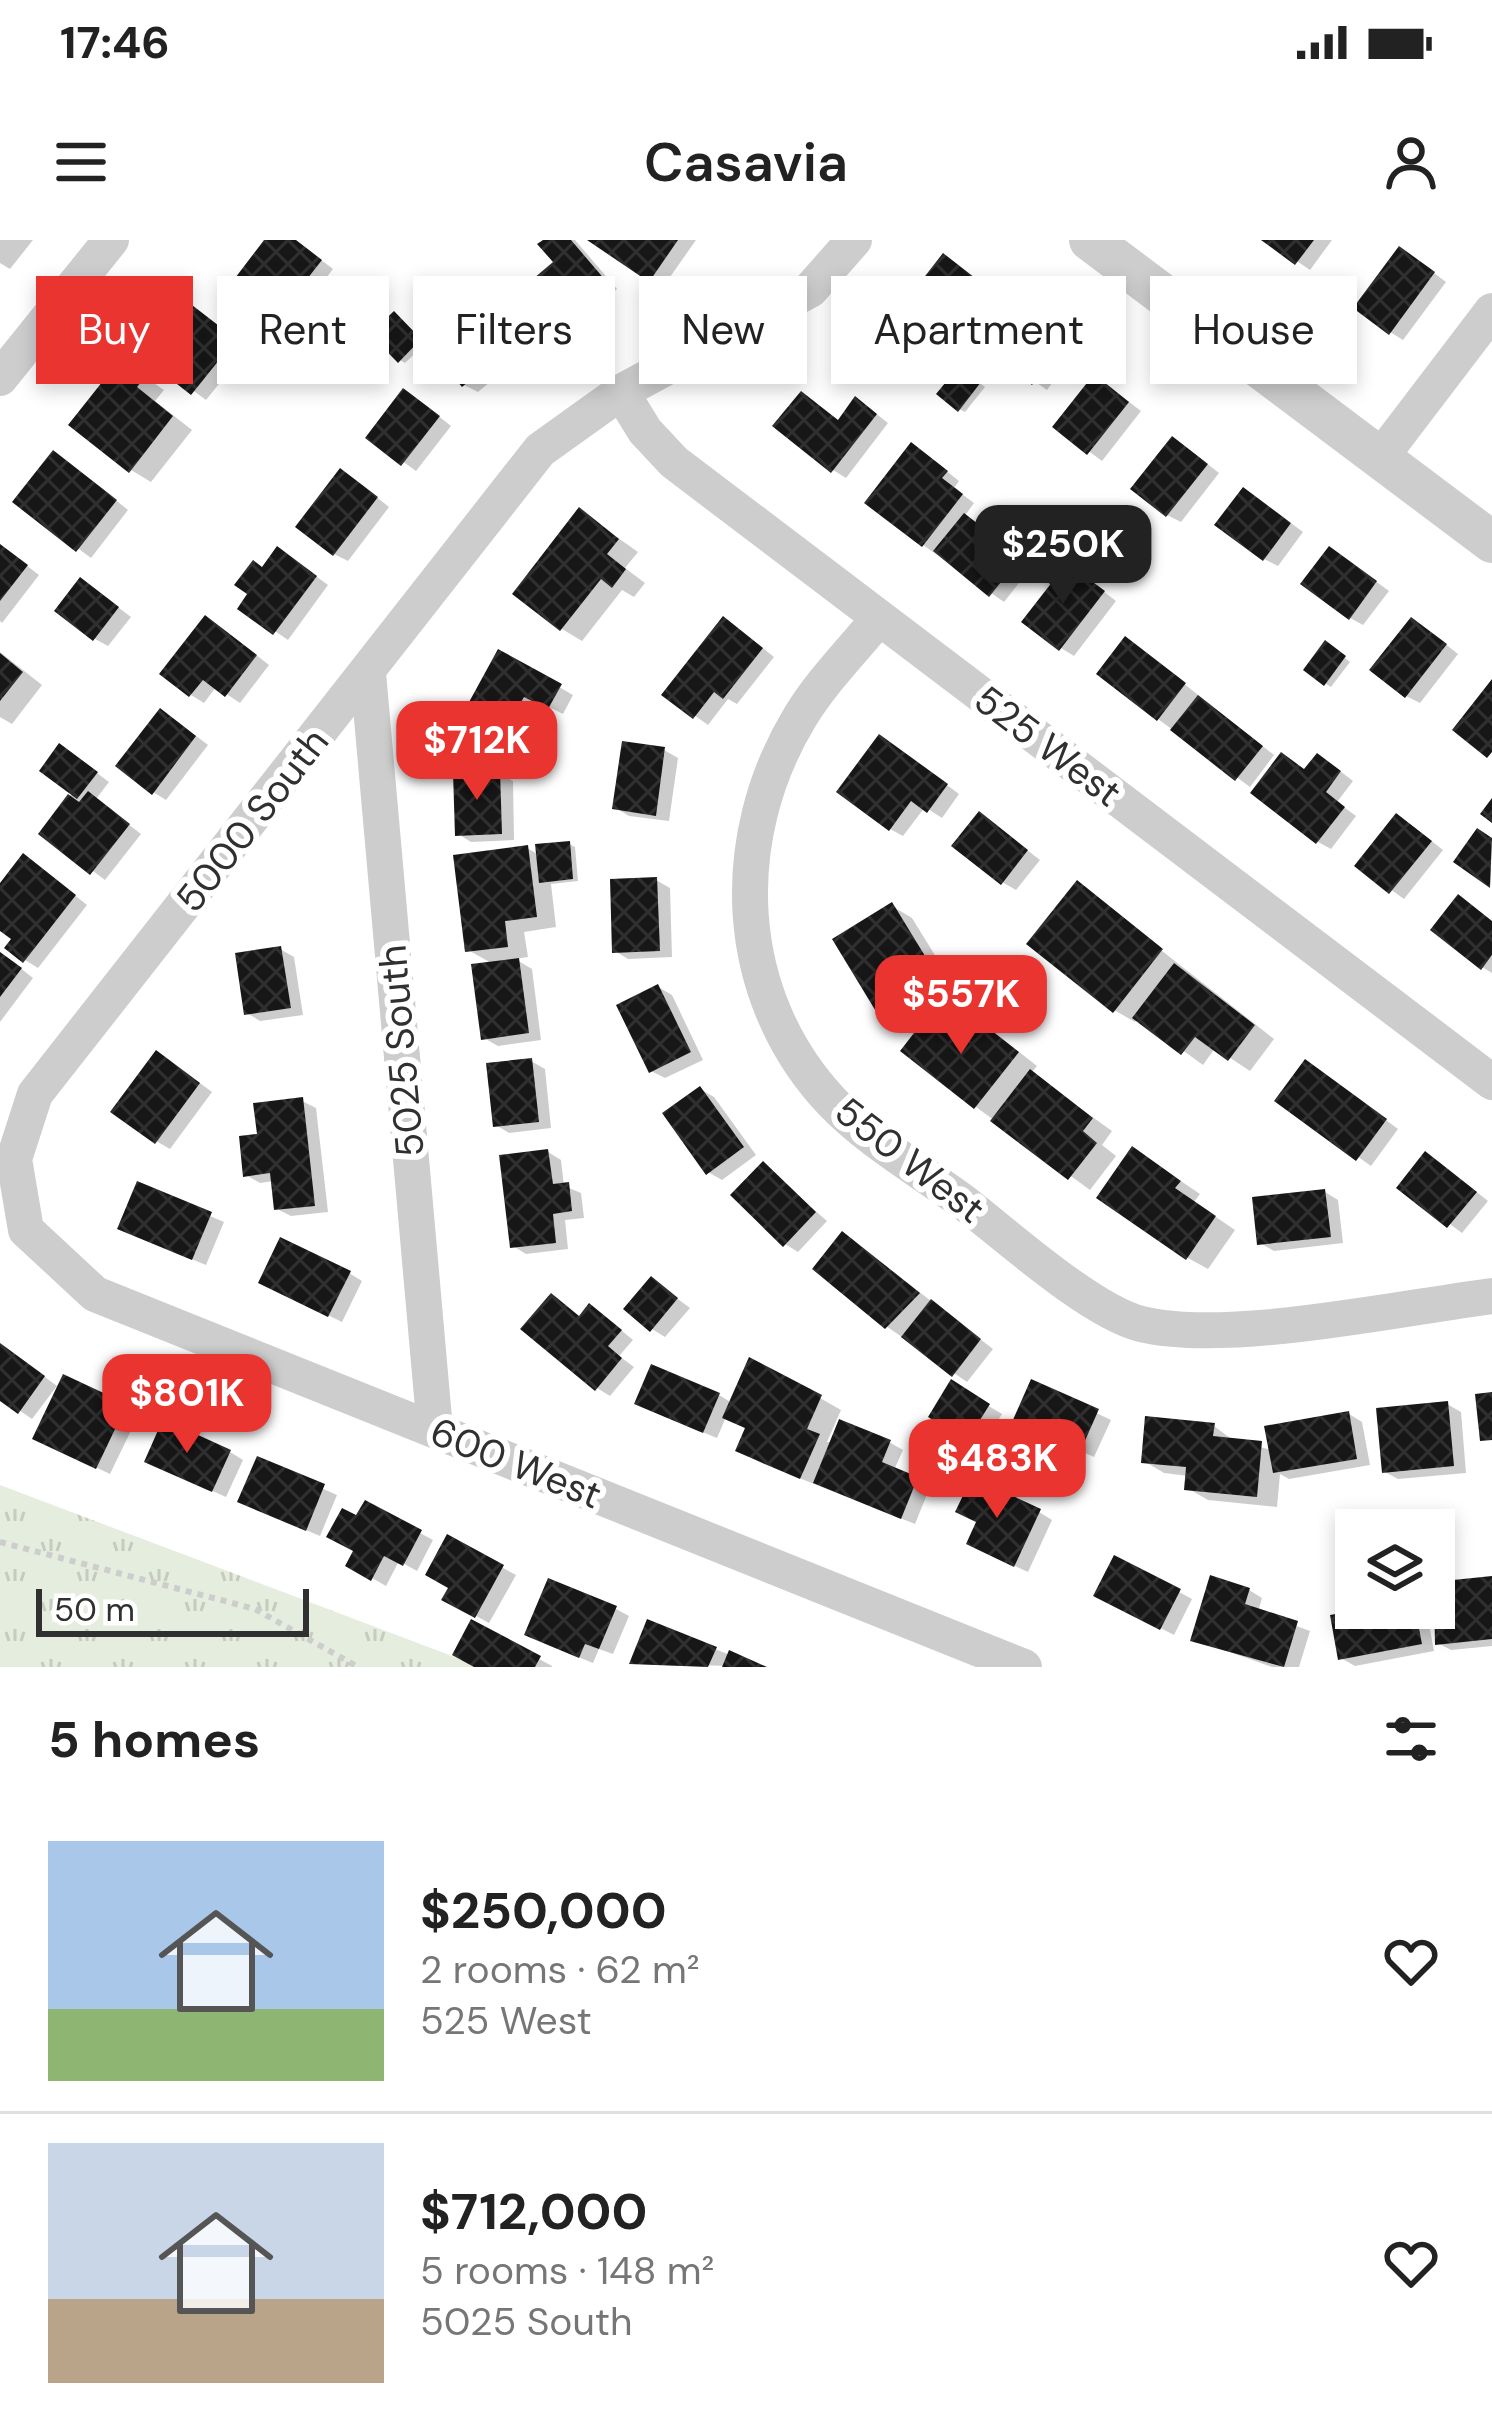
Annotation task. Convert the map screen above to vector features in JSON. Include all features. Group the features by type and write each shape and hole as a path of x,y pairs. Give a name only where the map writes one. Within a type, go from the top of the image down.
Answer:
{"street":[{"path":"0,378 111,240"},
{"name":"5000 South","path":"26,1230 14,1159 35,1094 540,450 621,392 810,290 854,240"},
{"path":"1090,240 1492,542"},
{"path":"1380,458 1492,310"},
{"name":"525 West","path":"621,392 645,431 674,462 1492,1082"},
{"name":"550 West","path":"879,618 801,715 761,794 749,850 748,892 761,980 802,1067 836,1106 1075,1287 1138,1323 1208,1332 1492,1296"},
{"name":"5025 South","path":"368,673 435,1430"},
{"name":"600 West","path":"26,1230 95,1294 1010,1664"}],"path":[{"path":"0,1542 255,1609 358,1667"}],"green space":[{"path":"0,1485 481,1667 0,1667"}],"building":[{"path":"264,240 296,240 322,260 309,276 237,276"},
{"path":"571,240 602,276 536,276 553,262 537,244"},
{"path":"587,240 678,240 653,276 640,276"},
{"path":"1261,240 1314,240 1295,265"},
{"path":"1399,246 1435,272 1389,335 1357,311 1357,303"},
{"path":"943,253 973,276 925,276"},
{"path":"193,306 217,324 217,363 191,395 177,384 193,384"},
{"path":"394,311 413,331 413,347 398,363 389,354 389,316"},
{"path":"101,384 139,384 137,387 173,416 129,473 68,425"},
{"path":"944,384 979,384 958,412 936,394"},
{"path":"1086,384 1106,384 1129,402 1087,455 1052,427"},
{"path":"403,388 440,416 401,466 365,438"},
{"path":"801,391 838,420 855,396 877,414 831,473 772,426"},
{"path":"1172,436 1208,464 1166,517 1130,489"},
{"path":"911,442 948,471 942,478 963,494 922,547 864,503"},
{"path":"53,450 117,500 76,552 12,502"},
{"path":"340,468 378,497 333,556 295,527"},
{"path":"1243,487 1291,523 1263,561 1214,525"},
{"path":"579,507 619,539 607,554 626,569 612,588 601,579 560,631 512,594"},
{"path":"964,513 982,527 993,515 1031,545 989,597 933,551"},
{"path":"0,544 28,565 0,601"},
{"path":"277,546 317,576 273,635 237,609 247,594 234,585 253,560 262,567"},
{"path":"1329,546 1377,581 1349,620 1300,584"},
{"path":"1067,563 1105,591 1059,651 1021,622"},
{"path":"80,577 119,607 93,641 54,611"},
{"path":"205,615 257,655 225,697 203,680 189,697 159,674"},
{"path":"723,616 763,648 723,699 714,692 693,719 661,695"},
{"path":"1411,617 1447,644 1405,698 1369,670"},
{"path":"1125,636 1186,683 1157,721 1096,674"},
{"path":"1325,640 1346,656 1324,686 1303,670"},
{"path":"498,649 562,684 548,709 524,697 502,736 462,715"},
{"path":"0,653 23,672 0,701"},
{"path":"1492,679 1492,752 1487,758 1452,730"},
{"path":"1198,695 1263,746 1235,781 1170,730"},
{"path":"160,708 196,736 152,795 115,766"},
{"path":"879,734 948,784 927,813 911,801 889,831 836,792"},
{"path":"622,741 665,747 656,816 612,809"},
{"path":"59,743 98,772 77,799 39,771"},
{"path":"1281,752 1304,769 1317,753 1341,771 1326,792 1345,807 1316,844 1250,793"},
{"path":"500,771 502,834 455,836 453,772"},
{"path":"88,791 130,824 90,875 38,834 68,794 79,802"},
{"path":"1492,798 1492,823 1480,814"},
{"path":"979,811 1028,850 1001,885 951,846"},
{"path":"1396,813 1432,841 1389,894 1354,866"},
{"path":"1477,828 1492,838 1490,888 1453,862"},
{"path":"570,841 573,879 539,883 535,844"},
{"path":"528,845 537,917 505,921 508,947 465,952 453,855"},
{"path":"23,853 76,895 23,963 4,948 11,939 0,931 0,883"},
{"path":"657,877 660,951 612,953 610,879"},
{"path":"1077,880 1163,949 1113,1013 1026,944"},
{"path":"1458,894 1492,921 1492,955 1481,970 1430,930"},
{"path":"892,902 944,987 883,1023 832,939"},
{"path":"281,946 291,1008 244,1015 235,953"},
{"path":"0,952 22,968 0,997"},
{"path":"519,958 529,1033 481,1040 471,964"},
{"path":"1174,963 1255,1025 1228,1061 1195,1037 1181,1055 1132,1018"},
{"path":"658,984 691,1052 649,1073 616,1005"},
{"path":"969,1013 1019,1052 974,1109 900,1051 928,1015 952,1034"},
{"path":"156,1050 200,1083 155,1144 110,1112"},
{"path":"532,1058 539,1122 493,1127 486,1063"},
{"path":"1305,1059 1387,1119 1356,1161 1274,1101"},
{"path":"1030,1069 1093,1118 1083,1131 1097,1143 1068,1180 990,1121"},
{"path":"700,1086 744,1147 706,1175 662,1113"},
{"path":"303,1097 315,1206 274,1210 270,1173 243,1177 239,1136 257,1134 253,1103"},
{"path":"1132,1146 1181,1181 1175,1188 1216,1216 1186,1260 1096,1198"},
{"path":"548,1149 553,1184 569,1182 572,1211 553,1214 556,1243 510,1248 499,1155"},
{"path":"1425,1151 1477,1192 1447,1228 1396,1188"},
{"path":"763,1161 816,1212 783,1247 730,1195"},
{"path":"137,1181 212,1212 192,1260 117,1229"},
{"path":"1325,1189 1331,1237 1257,1245 1252,1197"},
{"path":"842,1231 920,1293 885,1329 812,1269"},
{"path":"280,1237 351,1271 328,1317 258,1283"},
{"path":"651,1276 678,1298 650,1332 623,1309"},
{"path":"551,1293 579,1316 589,1303 622,1330 608,1346 622,1358 595,1391 520,1329"},
{"path":"931,1299 981,1339 952,1377 901,1337"},
{"path":"0,1343 45,1376 18,1414 0,1401"},
{"path":"749,1357 822,1395 807,1429 820,1434 800,1479 735,1451 745,1428 722,1418"},
{"path":"651,1364 720,1393 703,1433 634,1404"},
{"path":"63,1374 127,1404 96,1469 32,1439"},
{"path":"951,1379 990,1404 967,1441 928,1417"},
{"path":"1031,1379 1099,1409 1080,1452 1012,1422"},
{"path":"1492,1392 1492,1440 1480,1441 1475,1394"},
{"path":"1448,1401 1454,1466 1382,1473 1376,1408"},
{"path":"1349,1411 1357,1459 1273,1473 1264,1426"},
{"path":"1145,1416 1215,1423 1213,1436 1262,1441 1257,1497 1184,1490 1186,1467 1141,1463"},
{"path":"163,1419 231,1450 212,1492 144,1462"},
{"path":"839,1419 891,1440 882,1462 918,1477 901,1519 813,1483"},
{"path":"257,1456 325,1484 306,1531 237,1502"},
{"path":"972,1477 1041,1509 1014,1567 966,1544 976,1522 955,1512"},
{"path":"365,1500 422,1530 403,1566 384,1556 371,1581 345,1566 353,1551 326,1537 342,1508 356,1515"},
{"path":"447,1534 504,1565 475,1618 441,1600 448,1588 425,1575"},
{"path":"1114,1555 1181,1589 1160,1630 1093,1596"},
{"path":"1210,1575 1250,1588 1245,1604 1298,1621 1284,1667 1190,1641"},
{"path":"1492,1576 1492,1639 1435,1645 1435,1629 1455,1629 1455,1580"},
{"path":"548,1578 617,1606 599,1649 585,1644 579,1658 524,1635"},
{"path":"1335,1614 1335,1629 1419,1629 1422,1644 1338,1660 1330,1615"},
{"path":"471,1619 541,1656 535,1667 474,1667 452,1655"},
{"path":"647,1619 717,1647 708,1667 629,1664"},
{"path":"729,1650 767,1667 722,1667"}]}
